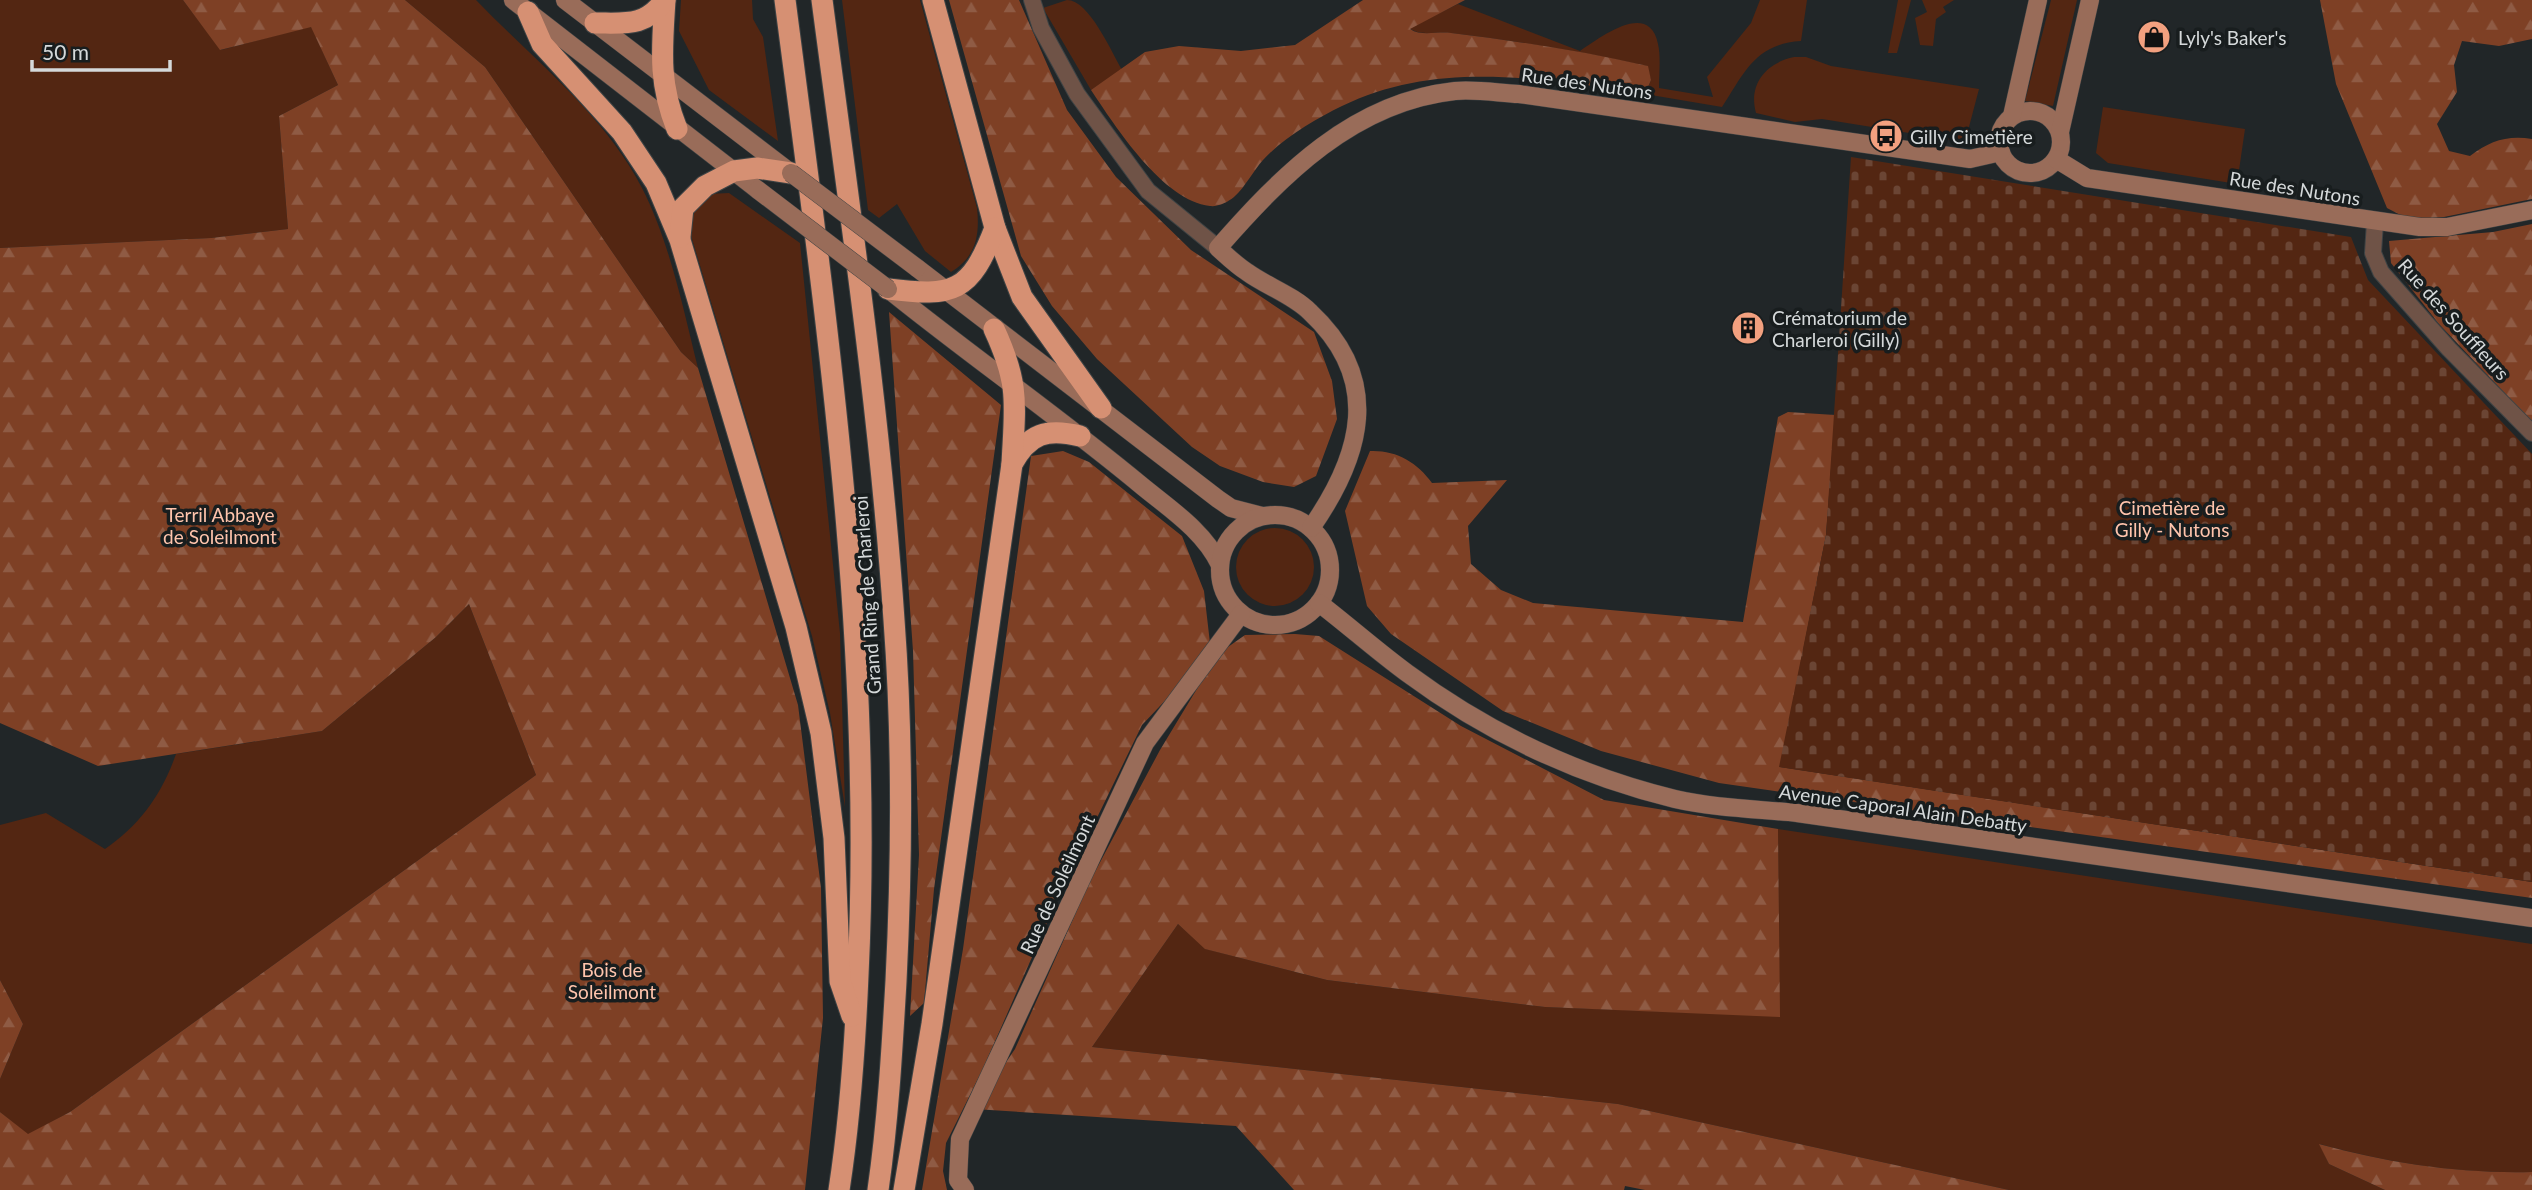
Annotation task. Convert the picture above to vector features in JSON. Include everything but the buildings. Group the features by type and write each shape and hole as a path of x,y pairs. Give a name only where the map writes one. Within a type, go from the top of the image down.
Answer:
{"highway":[{"path":"595,23 633,23 653,16 665,0"},
{"path":"665,0 661,73 666,102 677,129"},
{"name":"Grand Ring de Charleroi","path":"785,0 830,349 856,625 862,890 856,1028 839,1190"},
{"name":"Grand Ring de Charleroi","path":"822,0 866,339 894,620 900,746 901,887 893,1025 878,1190"},
{"path":"933,0 995,228 1022,297 1101,408"},
{"path":"521,6 542,44 622,132 656,183 680,240 796,627 821,733 834,838 840,981 856,1028"},
{"path":"680,240 683,208 705,186 734,172 757,168 791,173"},
{"path":"888,289 920,293 947,292 966,281 983,260 995,228"},
{"path":"905,1190 932,1024 1012,464 1016,389 1010,363 995,329"},
{"path":"1012,464 1021,446 1039,435 1060,431 1080,436"}],"main road":[{"path":"565,0 1231,508 1262,516"},
{"path":"2038,0 2012,116 1999,134 2001,152 2011,167 2026,173 2049,167 2056,159 2090,0"},
{"path":"521,6 677,129 1080,436 1193,529 1214,552 1220,565 1224,592 1241,614 1261,623 1282,625 1303,618 1319,603 1327,589 1331,572 1322,540 1311,527 1296,518 1279,514 1262,516 1241,526 1226,543 1220,565"},
{"name":"Rue des Nutons","path":"1218,248 1263,197 1336,134 1391,104 1456,91 1519,94 1970,159 2001,152"},
{"path":"2012,116 2022,111 2043,114 2060,132"},
{"name":"Rue des Nutons","path":"2056,159 2087,178 2375,222 2447,227 2532,209"},
{"path":"1218,248 1246,271 1309,310 1340,345 1353,380 1358,413 1353,452 1336,491 1311,527"},
{"name":"Avenue Caporal Alain Debatty","path":"1319,603 1418,681 1533,751 1590,775 1678,800 1797,813 2532,918"},
{"name":"Rue de Soleilmont","path":"965,1190 958,1180 960,1139 1145,743 1241,614"}],"street":[{"path":"1032,0 1041,28 1077,94 1148,191 1218,248"},
{"name":"Rue des Souffleurs","path":"2375,222 2373,253 2381,272 2449,349 2532,433"}],"green space":[{"path":"0,0 183,0 221,50 311,26 338,85 279,116 288,229 211,238 0,248"},
{"name":"Bois de Soleilmont","path":"183,0 405,0 485,67 681,352 698,368 798,705 821,888 823,1018 805,1190 0,1190 0,1112 28,1134 70,1112 536,775 469,604 436,637 322,731 98,766 0,723 0,248 211,238 288,229 279,116 338,85 311,27 220,50"},
{"path":"405,0 476,0 566,88 608,136 626,161 652,209 675,276 698,368 681,352 485,67"},
{"path":"681,0 752,0 753,19 763,37 778,141 709,90 679,31"},
{"path":"842,0 920,0 977,208 977,236 971,252 951,272 925,251 897,204 879,218 868,210"},
{"path":"949,0 1019,0 1067,110 1116,177 1191,250 1314,332 1332,381 1337,419 1316,476 1294,487 1263,482 1220,466 1192,447 1097,359 1052,306 1021,256"},
{"path":"1067,0 1075,2 1091,17 1122,70 1091,90 1043,8"},
{"path":"1363,0 1465,0 1410,29 1420,33 1451,33 1525,43 1648,66 1651,80 1645,94 1569,83 1492,77 1415,82 1378,91 1332,111 1290,136 1263,160 1234,197 1223,204 1213,206 1192,201 1158,177 1113,123 1091,90 1145,52 1179,46 1241,51 1295,45"},
{"path":"1760,0 1807,0 1801,41 1785,43 1762,54 1745,72 1722,107 1645,94 1651,80 1647,66 1500,39 1424,33 1409,28 1458,4 1580,51 1624,26 1635,23 1645,25 1653,31 1658,44 1659,88 1713,97 1707,77 1751,23"},
{"path":"1898,0 1911,0 1897,53 1888,53"},
{"path":"1922,0 1954,0 1943,7 1946,12 1936,19 1933,46 1920,45 1915,18 1927,12"},
{"path":"2051,0 2077,0 2053,106 2025,101"},
{"path":"2320,0 2532,0 2532,39 2499,46 2462,41 2454,65 2457,92 2437,124 2449,151 2470,156 2499,140 2532,139 2532,199 2444,217 2410,220 2387,208 2336,84"},
{"path":"1794,57 1806,57 1831,66 1979,89 1965,142 1822,119 1795,122 1756,113 1755,93 1762,76 1775,64"},
{"path":"2103,107 2245,129 2237,184 2108,163 2096,153"},
{"name":"Cimetière de Gilly - Nutons","path":"1851,157 2351,237 2368,280 2532,454 2532,882 1779,767 1826,535"},
{"path":"729,193 800,243 840,633 845,807 830,713 812,636 689,229 694,209 709,194"},
{"path":"2532,224 2532,422 2439,324 2391,263 2389,241 2493,232"},
{"path":"889,312 1001,405 934,889 924,1003 910,1016 919,855 913,651"},
{"path":"1788,412 1835,415 1826,535 1780,767 2532,882 2532,898 1719,783 1601,751 1503,711 1391,634 1367,606 1345,511 1370,451 1380,451 1413,463 1432,483 1507,480 1468,526 1471,564 1501,590 1533,603 1743,622 1778,417"},
{"path":"1063,451 1089,462 1182,536 1204,591 1211,652 1142,725 1058,898 982,1071 946,1143 943,1171 947,1190 922,1190 963,949 1031,456"},
{"path":"1275,528 1290,531 1303,539 1311,552 1314,567 1311,582 1303,595 1290,603 1275,606 1260,603 1247,595 1239,582 1236,567 1239,552 1247,539 1260,531"},
{"path":"469,604 536,775 70,1112 28,1135 0,1112 0,1079 23,1024 0,980 0,825 46,813 105,849 129,830 157,795 176,754 322,731 436,637"},
{"path":"1245,635 1319,636 1461,726 1604,800 1778,829 1780,1017 1545,1007 1327,980 1205,949 1178,924 1092,1047 1618,1104 2009,1190 1645,1190 1625,1186 1624,1190 1294,1190 1236,1126 974,1109 1015,1049 1090,881 1160,750 1218,654"},
{"path":"1778,829 2532,944 2532,1172 2425,1166 2320,1144 2329,1164 2385,1190 2009,1190 1618,1104 1092,1047 1178,924 1206,949 1327,980 1545,1007 1779,1016"},
{"path":"0,980 23,1024 0,1079"},
{"path":"2319,1144 2371,1157 2425,1166 2532,1172 2532,1190 2385,1190 2329,1164"}],"place":[{"name":"Lyly's Baker's","path":"2154,37"},
{"name":"Gilly Cimetière","path":"1886,136"},
{"name":"Crématorium de Charleroi (Gilly)","path":"1748,328"}],"park label":[{"name":"Terril Abbaye de Soleilmont","path":"220,525"}]}
